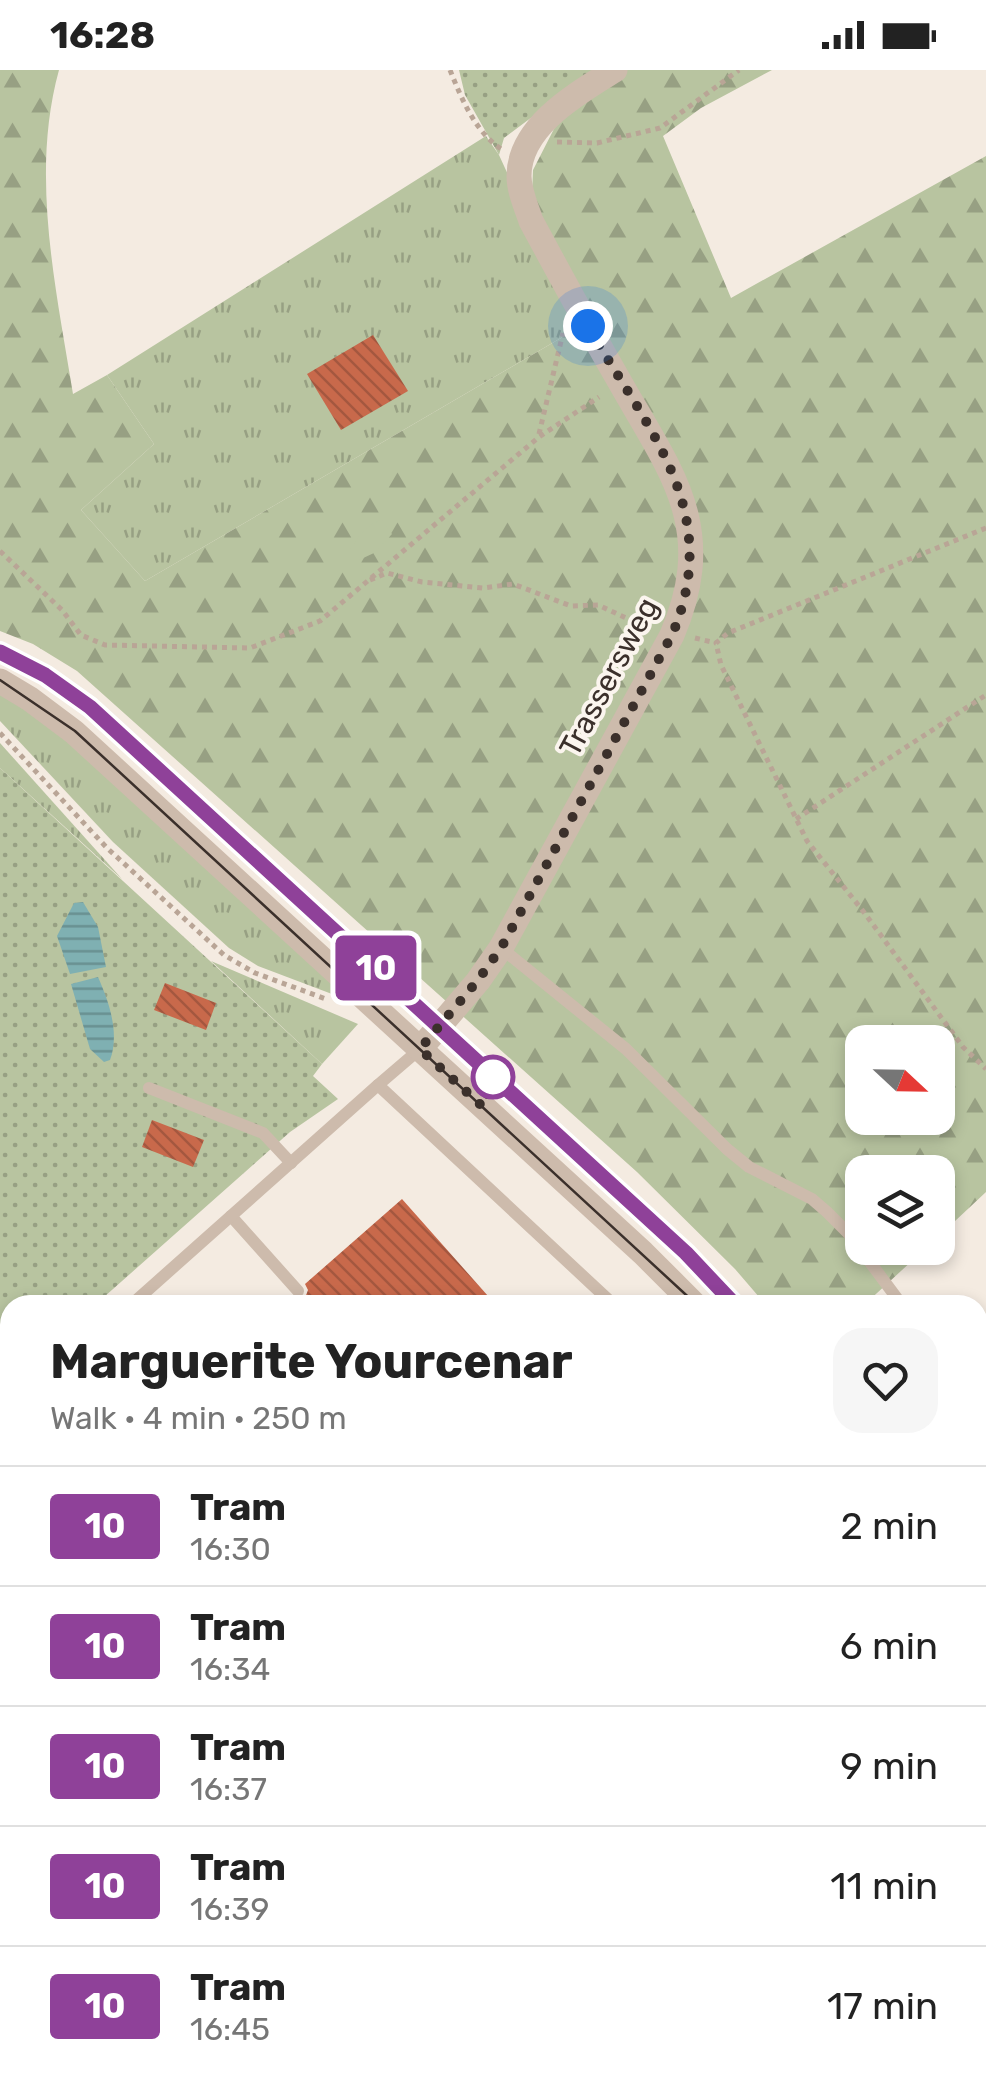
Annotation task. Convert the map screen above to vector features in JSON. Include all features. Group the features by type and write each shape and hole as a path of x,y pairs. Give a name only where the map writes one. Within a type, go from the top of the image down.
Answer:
{"street":[{"name":"Trassersweg","path":"420,1049 501,948 672,635 686,598 690,576 689,524 668,464 572,298 522,198 518,179 520,159 556,111 615,70"},
{"path":"0,681 74,732 685,1295"}],"lane":[{"path":"501,948 626,1048 726,1149 749,1167 802,1194 827,1212 894,1295"},
{"path":"144,1295 420,1049"},
{"path":"378,1086 603,1295"},
{"path":"149,1088 268,1136 291,1163"},
{"path":"231,1216 298,1291"}],"path":[{"path":"539,437 572,298"},
{"path":"0,551 82,634 104,645 262,646 320,622 539,437 620,384"},
{"path":"986,528 728,633 716,642 721,665 807,841 963,1047 986,1069"},
{"path":"362,584 387,573 422,582 483,588 513,584 570,606 598,604 652,630 672,635"},
{"path":"796,818 986,695"},
{"path":"0,733 107,848 224,955 255,973 331,1001"}],"green space":[{"path":"0,70 59,70 51,110 46,191 53,273 73,394 107,375 154,444 81,510 145,581 578,328 532,194 533,170 556,125 619,70 772,70 701,108 663,136 731,298 986,156 986,1192 955,1221 955,1155 845,1155 845,1265 908,1265 875,1295 757,1295 637,1172 77,671 33,644 0,631"},
{"path":"459,70 595,70 504,138 499,155 465,95"},
{"path":"486,136 499,155 578,328 145,581 81,510 154,444 107,375"},
{"path":"382,520 392,534 374,553 359,560 349,551 367,528"},
{"path":"0,689 27,704 353,1002 258,966 229,948 113,842 0,721"},
{"path":"0,743 122,879 0,768"},
{"path":"0,768 322,1064 313,1076 338,1099 290,1132 106,1295 0,1295"},
{"path":"211,961 358,1024 322,1064"}],"water":[{"path":"83,902 98,927 106,967 70,974 57,936 74,903"},
{"path":"98,977 113,1028 113,1050 110,1060 104,1062 90,1049 71,984"}],"building":[{"path":"373,335 408,391 341,430 307,374"},
{"path":"165,983 216,1003 206,1030 154,1010"},
{"path":"152,1120 204,1140 193,1167 142,1147"},
{"path":"402,1199 487,1295 306,1295 305,1284"}],"tram line":[{"path":"0,652 45,675 90,707 686,1253 726,1295"},
{"name":"10","path":"0,652 27,664 90,707 686,1253 726,1295"},
{"path":"0,680 75,731 686,1295"}],"route":[{"path":"493,1077 483,1107 420,1049 501,948 672,635 690,576 689,524 668,464 588,326"}]}
